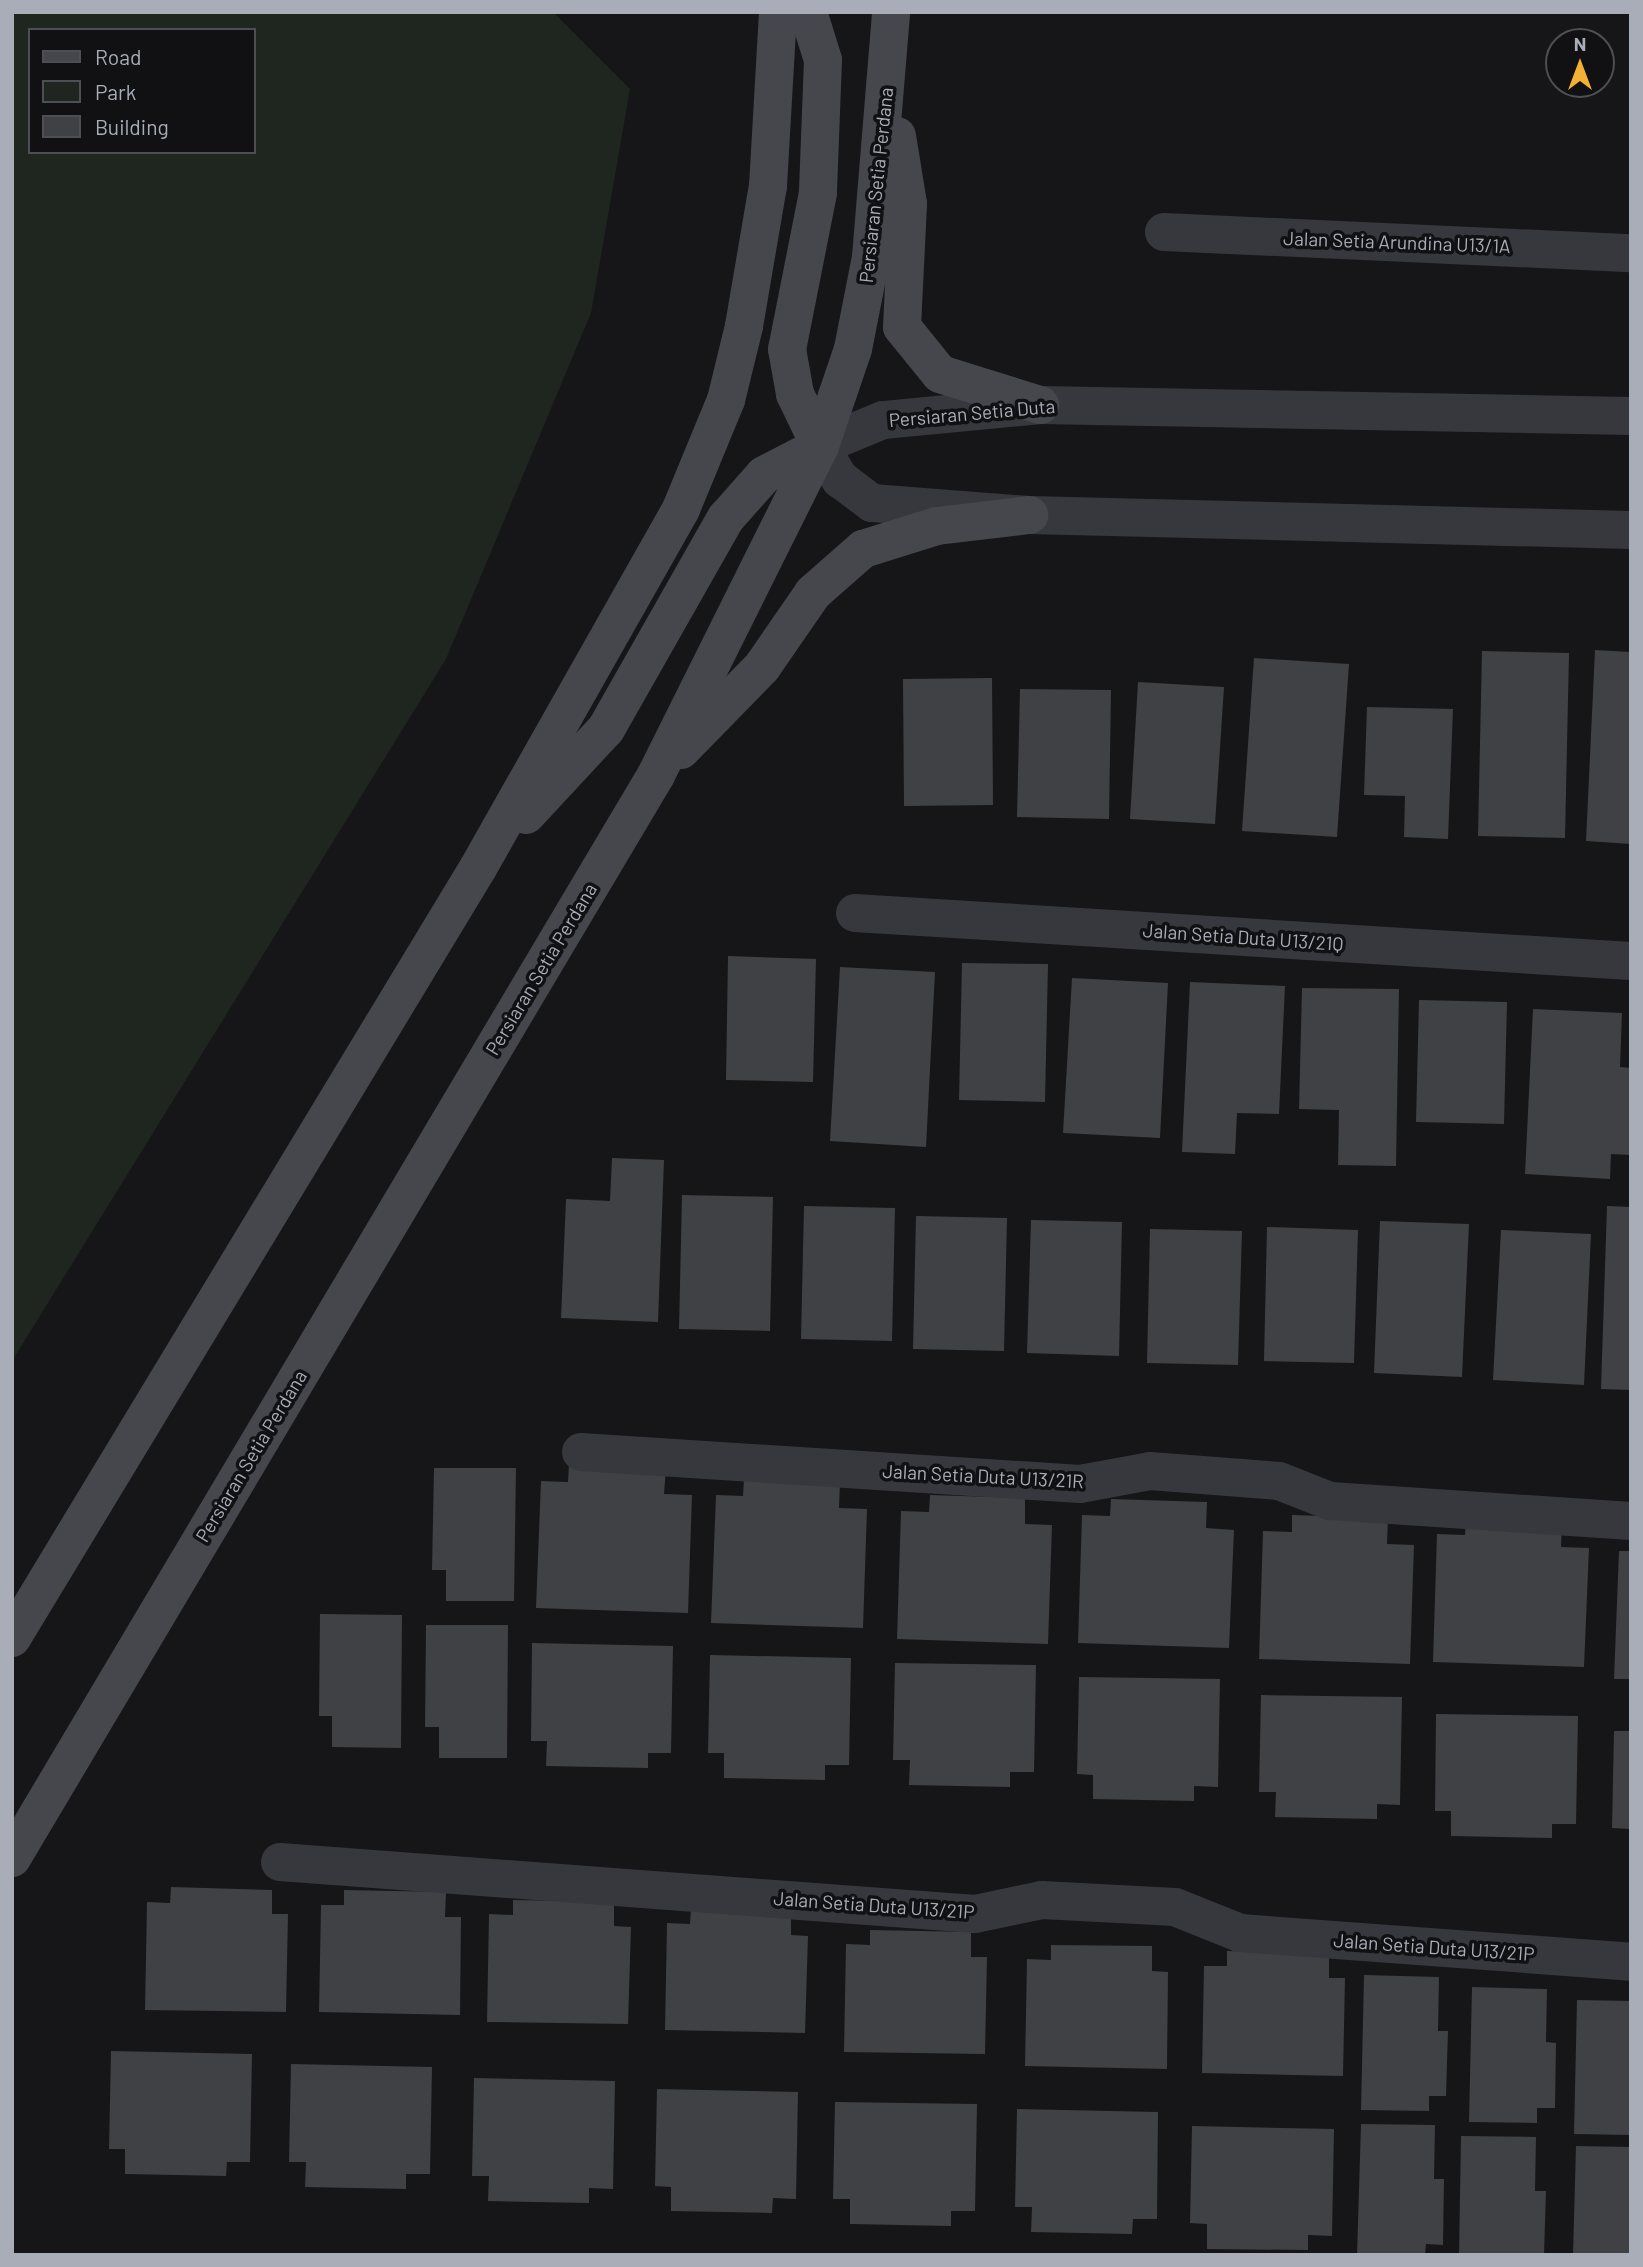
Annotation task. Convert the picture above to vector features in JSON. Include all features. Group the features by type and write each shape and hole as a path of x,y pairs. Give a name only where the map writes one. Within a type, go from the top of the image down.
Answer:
{"main road":[{"path":"12,1638 478,868 681,509 726,400 768,186 778,12"},
{"path":"478,868 606,729 726,518 764,475 820,446 795,394 787,349 818,193 823,60 808,12"},
{"name":"Persiaran Setia Perdana","path":"12,1858 656,775 820,446 853,349 871,257 888,82 891,12"},
{"path":"888,82 908,204 902,327 940,374 1040,405"},
{"path":"656,775 762,667 813,593 863,549 937,526 1029,516"}],"street":[{"name":"Jalan Setia Arundina U13/1A","path":"1164,232 1631,253"},
{"name":"Persiaran Setia Duta","path":"820,446 883,420 1040,405 1631,416"},
{"path":"820,446 840,479 872,503 1029,516 1631,530"},
{"name":"Jalan Setia Duta U13/21Q","path":"855,913 1631,961"},
{"name":"Jalan Setia Duta U13/21R","path":"581,1452 1080,1484 1150,1471 1279,1481 1330,1501 1631,1521"},
{"name":"Jalan Setia Duta U13/21P","path":"280,1862 975,1914 1042,1900 1174,1907 1240,1933 1631,1962"}],"green space":[{"path":"553,12 630,89 591,313 446,659 12,1361 12,14"}],"building":[{"path":"1595,650 1631,652 1631,844 1586,841"},
{"path":"1482,651 1569,653 1565,838 1478,836"},
{"path":"1254,658 1349,664 1337,837 1242,831"},
{"path":"992,678 993,805 904,806 903,679"},
{"path":"1138,682 1224,687 1215,824 1130,819"},
{"path":"1020,689 1111,690 1109,819 1017,817"},
{"path":"1367,707 1453,709 1448,839 1404,837 1405,796 1364,795"},
{"path":"728,956 816,959 813,1082 726,1080"},
{"path":"962,963 1048,964 1045,1102 959,1100"},
{"path":"840,967 935,972 926,1147 830,1141"},
{"path":"1072,978 1168,983 1160,1138 1063,1133"},
{"path":"1190,982 1285,986 1279,1114 1237,1113 1235,1154 1182,1152"},
{"path":"1302,988 1399,989 1396,1166 1338,1165 1339,1110 1299,1109"},
{"path":"1419,1000 1507,1002 1504,1124 1416,1122"},
{"path":"1533,1009 1622,1013 1620,1067 1631,1068 1631,1155 1611,1154 1610,1179 1525,1174"},
{"path":"612,1158 664,1160 658,1322 561,1318 566,1199 610,1201"},
{"path":"682,1195 773,1197 770,1331 679,1329"},
{"path":"804,1206 895,1208 892,1341 801,1339"},
{"path":"1607,1206 1631,1207 1631,1390 1601,1389"},
{"path":"916,1216 1007,1218 1004,1351 913,1349"},
{"path":"1031,1220 1122,1222 1119,1356 1027,1353"},
{"path":"1380,1221 1469,1224 1462,1377 1374,1373"},
{"path":"1267,1227 1358,1230 1354,1363 1264,1361"},
{"path":"1150,1229 1242,1231 1238,1365 1147,1363"},
{"path":"1501,1230 1591,1234 1584,1385 1493,1380"},
{"path":"569,1464 666,1468 664,1494 692,1495 688,1613 536,1608 541,1481 568,1482"},
{"path":"434,1468 516,1468 514,1601 446,1601 446,1570 432,1570"},
{"path":"744,1479 840,1482 839,1508 867,1509 863,1628 711,1623 716,1495 743,1496"},
{"path":"930,1495 1025,1498 1025,1524 1052,1525 1048,1644 897,1639 901,1511 929,1512"},
{"path":"1111,1499 1207,1502 1206,1528 1234,1530 1229,1648 1078,1643 1082,1515 1110,1516"},
{"path":"1292,1515 1388,1518 1387,1544 1414,1545 1410,1664 1259,1659 1263,1531 1292,1532"},
{"path":"1466,1517 1562,1521 1561,1547 1589,1548 1584,1667 1433,1662 1437,1534 1465,1535"},
{"path":"1619,1551 1631,1551 1631,1679 1614,1679"},
{"path":"320,1614 402,1615 401,1748 332,1747 332,1716 319,1716"},
{"path":"426,1625 508,1625 507,1758 439,1758 439,1727 425,1727"},
{"path":"532,1643 673,1646 671,1753 648,1753 648,1768 546,1766 547,1741 531,1741"},
{"path":"710,1655 851,1658 849,1765 825,1765 825,1780 724,1778 724,1753 708,1753"},
{"path":"895,1663 1036,1665 1034,1772 1010,1772 1010,1787 909,1785 910,1760 893,1760"},
{"path":"1079,1677 1220,1679 1218,1787 1194,1786 1194,1801 1093,1799 1093,1775 1077,1774"},
{"path":"1261,1695 1402,1697 1400,1805 1377,1804 1377,1819 1275,1817 1276,1792 1259,1792"},
{"path":"1436,1714 1578,1716 1576,1824 1552,1824 1552,1838 1451,1836 1451,1811 1435,1811"},
{"path":"1614,1731 1631,1731 1631,1829 1612,1828"},
{"path":"171,1887 272,1890 272,1914 288,1914 286,2012 145,2010 147,1902 170,1903"},
{"path":"344,1890 446,1892 445,1917 461,1917 460,2015 319,2012 321,1905 344,1905"},
{"path":"513,1900 614,1902 614,1926 631,1927 628,2024 487,2022 489,1914 513,1915"},
{"path":"691,1909 791,1910 791,1935 808,1936 805,2033 665,2030 667,1923 690,1924"},
{"path":"870,1930 971,1932 971,1957 987,1957 985,2054 844,2052 846,1944 870,1945"},
{"path":"1051,1945 1152,1946 1152,1971 1168,1972 1167,2069 1025,2066 1027,1959 1051,1960"},
{"path":"1227,1951 1329,1953 1329,1978 1345,1978 1343,2076 1202,2073 1204,1966 1227,1966"},
{"path":"1364,1975 1439,1977 1438,2031 1448,2031 1446,2096 1429,2096 1429,2111 1361,2110"},
{"path":"1472,1987 1547,1989 1546,2042 1556,2043 1555,2108 1537,2108 1537,2123 1469,2122"},
{"path":"1577,2000 1631,2001 1631,2135 1574,2134"},
{"path":"111,2051 252,2054 250,2162 227,2162 226,2176 125,2174 125,2149 109,2149"},
{"path":"291,2064 432,2067 430,2174 406,2174 406,2189 305,2187 306,2162 289,2162"},
{"path":"474,2078 615,2081 613,2189 589,2188 589,2203 488,2201 489,2176 472,2176"},
{"path":"657,2089 798,2092 796,2199 773,2198 772,2213 671,2211 671,2187 655,2186"},
{"path":"835,2102 977,2104 975,2211 951,2211 951,2226 850,2224 850,2199 833,2199"},
{"path":"1017,2109 1158,2112 1157,2219 1133,2219 1132,2234 1031,2232 1032,2207 1015,2207"},
{"path":"1361,2124 1435,2125 1434,2179 1444,2179 1443,2245 1426,2244 1425,2255 1357,2255"},
{"path":"1192,2126 1334,2129 1332,2236 1308,2235 1308,2250 1207,2249 1207,2224 1190,2223"},
{"path":"1461,2136 1536,2137 1535,2191 1546,2191 1544,2255 1459,2255"},
{"path":"1576,2146 1631,2147 1631,2255 1573,2255"}]}
